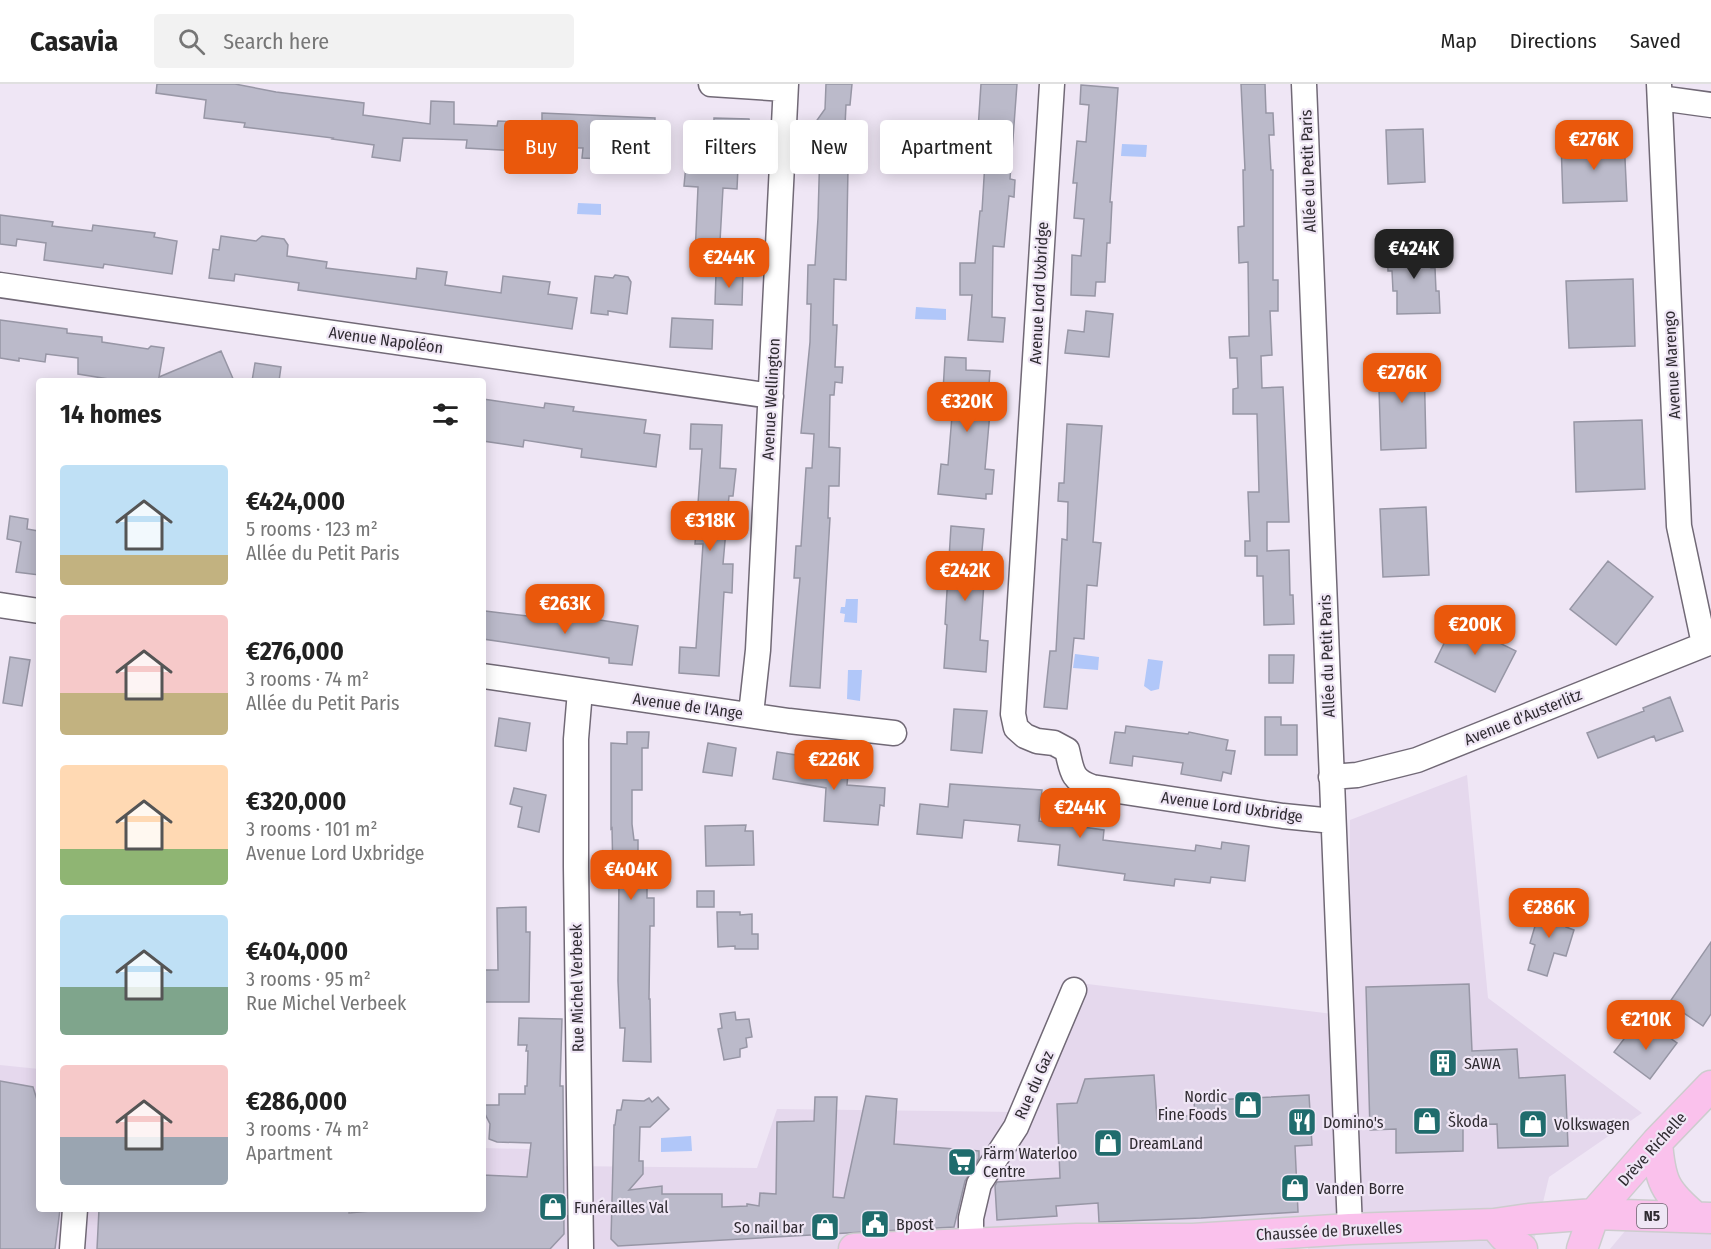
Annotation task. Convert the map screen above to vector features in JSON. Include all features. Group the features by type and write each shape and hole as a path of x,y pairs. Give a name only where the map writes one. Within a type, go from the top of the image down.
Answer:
{"main road":[{"name":"Drève Richelle","path":"1594,1214 1657,1142 1711,1086"},
{"name":"Chaussée de Bruxelles","path":"1657,1142 1660,1173 1665,1185 1680,1204 1703,1217"},
{"name":"Chaussée de Bruxelles","path":"854,1249 1077,1239 1193,1239 1243,1234 1312,1241 1350,1229 1494,1224 1594,1214 1703,1217"},
{"path":"1582,1249 1594,1214"},
{"path":"1494,1224 1504,1236 1522,1249"}],"street":[{"path":"711,84 785,86"},
{"name":"Avenue Lord Uxbridge","path":"1052,84 1012,714 1016,728 1025,736 1037,741 1054,743 1067,750 1074,775 1079,783 1092,787 1283,816 1333,821"},
{"name":"Allée du Petit Paris","path":"1304,84 1350,1229"},
{"name":"Avenue Wellington","path":"751,714 758,650 785,86"},
{"path":"1659,91 1711,105"},
{"name":"Avenue Marengo","path":"1659,91 1679,526 1708,643"},
{"name":"Avenue Napoléon","path":"0,285 771,396"},
{"path":"0,605 36,611"},
{"name":"Avenue d'Austerlitz","path":"1331,777 1357,775 1417,760 1708,643"},
{"name":"Avenue de l'Ange","path":"486,676 789,721 894,733"},
{"name":"Rue Michel Verbeek","path":"580,691 576,739 576,879 581,1249"},
{"name":"Rue du Gaz","path":"971,1244 971,1218 979,1184 1016,1126 1074,990"},
{"path":"72,1249 75,1212"}],"shaded area":[{"path":"1467,775 1488,998 1642,1113 1549,1177 1532,1249 1308,1249 1307,1221 860,1249 0,1249 0,1065 36,1069 36,1212 486,1212 486,1148 566,1150 566,1166 757,1168 777,1109 1017,1112 1063,981 1349,1016 1350,820"},
{"path":"1625,1231 1711,1234 1711,1249 1610,1249"}],"water":[{"path":"1122,144 1147,145 1146,157 1121,156"},
{"path":"578,203 601,204 601,215 577,214"},
{"path":"916,307 946,309 946,320 915,319"},
{"path":"846,599 858,599 857,623 844,622 845,614 840,613 841,607 845,607"},
{"path":"1075,654 1099,657 1098,670 1073,668"},
{"path":"1148,659 1163,661 1159,689 1151,691 1144,686"},
{"path":"848,670 862,670 860,701 847,699"},
{"path":"691,1136 692,1151 661,1152 661,1138"}],"building":[{"path":"157,84 235,84 276,92 364,103 363,115 430,124 431,101 454,102 454,124 497,126 498,121 504,121 504,150 466,148 467,140 403,138 400,161 372,157 374,145 244,127 245,123 204,118 206,100 156,93"},
{"path":"826,84 852,84 850,105 846,105 845,120 817,120 825,109"},
{"path":"981,84 1017,84 1013,138 1013,120 979,120"},
{"path":"1241,84 1265,84 1266,113 1273,113 1274,135 1269,135 1271,170 1273,170 1273,280 1278,280 1278,311 1270,311 1272,355 1261,356 1262,388 1283,387 1289,522 1267,522 1267,551 1289,550 1290,595 1293,595 1294,624 1264,625 1263,576 1257,576 1257,556 1245,556 1245,541 1250,541 1248,492 1259,492 1257,414 1233,414 1233,389 1238,388 1237,358 1230,358 1229,337 1249,336 1248,262 1239,263 1238,227 1244,226 1243,170 1245,170"},
{"path":"1081,85 1118,88 1110,202 1112,202 1110,243 1107,243 1105,282 1096,282 1095,296 1071,295 1072,255 1081,256 1084,219 1074,218 1077,183 1073,183 1077,141 1086,142 1089,105 1080,104"},
{"path":"542,113 655,118 655,120 590,120 590,158 582,158 583,148 578,148 578,120 542,120"},
{"path":"714,118 749,120 714,120"},
{"path":"1423,129 1425,182 1388,184 1386,130"},
{"path":"1624,138 1627,201 1563,203 1561,140"},
{"path":"685,174 738,174 737,189 723,188 720,241 728,241 727,257 695,256 698,187 684,186"},
{"path":"819,174 848,174 846,280 834,279 833,325 837,325 835,367 843,367 842,383 835,382 834,395 830,395 829,447 840,448 839,486 829,486 828,518 830,518 820,688 790,686 800,578 794,578 796,546 801,546 806,468 812,468 814,434 801,433 810,342 811,304 807,304 808,265 815,265"},
{"path":"984,174 1010,174 1010,179 1015,180 1014,197 1009,196 1004,247 993,246 992,317 1005,318 1003,342 968,340 972,295 960,295 960,263 975,263 980,211 982,211"},
{"path":"0,215 53,222 52,226 92,231 93,225 155,233 154,237 177,241 172,274 104,264 103,268 44,260 46,243 17,239 16,246 0,244"},
{"path":"221,236 256,241 262,236 284,239 288,245 287,256 327,262 326,268 416,279 417,268 447,272 445,285 501,293 503,276 550,282 548,294 577,298 572,329 298,290 299,283 235,274 234,281 209,278 213,249 219,250"},
{"path":"1431,246 1431,268 1435,268 1440,313 1397,314 1397,291 1393,291 1392,271 1388,271 1387,247"},
{"path":"716,273 743,273 742,305 715,304"},
{"path":"615,275 628,277 631,282 627,314 608,311 608,315 591,313 595,276 613,278"},
{"path":"1633,279 1635,346 1569,348 1566,281"},
{"path":"1086,311 1113,314 1109,357 1065,353 1068,330 1084,332"},
{"path":"672,318 713,320 712,349 670,347"},
{"path":"0,320 67,329 67,333 102,337 102,342 148,349 151,346 164,348 159,377 221,351 233,378 103,378 78,374 78,358 46,354 45,362 0,358"},
{"path":"945,357 966,358 966,370 990,371 987,412 990,412 985,469 994,470 992,494 986,494 986,499 938,494 941,464 948,465 954,391 943,391"},
{"path":"1424,358 1426,448 1381,450 1378,359"},
{"path":"255,363 281,367 279,378 252,378"},
{"path":"486,399 544,408 545,403 574,407 573,411 646,420 644,433 660,435 656,467 581,457 582,449 524,440 523,447 486,441"},
{"path":"1642,420 1645,489 1576,492 1574,422"},
{"path":"691,424 722,425 720,468 736,469 733,496 729,496 723,564 733,564 732,593 724,592 719,676 679,673 680,647 696,648 703,544 695,544 702,449 690,449"},
{"path":"1067,424 1102,426 1093,542 1101,543 1097,586 1087,585 1084,639 1074,638 1067,709 1044,707 1050,651 1056,651 1062,539 1067,540 1068,502 1058,501 1059,483 1064,483"},
{"path":"1426,507 1429,575 1383,577 1380,509"},
{"path":"10,516 28,519 27,529 36,531 36,575 16,572 21,542 7,539"},
{"path":"951,526 984,529 979,583 984,583 980,640 988,641 986,672 944,668"},
{"path":"1608,561 1653,597 1616,645 1570,609"},
{"path":"486,611 554,619 555,613 638,626 632,665 609,663 609,658 486,639"},
{"path":"1455,621 1516,651 1495,692 1435,662"},
{"path":"1269,655 1294,655 1293,683 1269,683"},
{"path":"10,657 30,660 22,706 3,703"},
{"path":"1670,697 1683,731 1656,741 1654,736 1598,758 1587,733 1644,711 1643,708"},
{"path":"954,709 987,711 982,753 951,750"},
{"path":"1265,717 1281,717 1281,725 1297,725 1297,755 1265,755"},
{"path":"499,718 530,723 526,751 495,746"},
{"path":"1126,726 1188,734 1189,732 1228,740 1226,750 1235,751 1231,774 1223,772 1221,781 1181,774 1183,763 1133,756 1132,766 1110,763 1115,732 1125,733"},
{"path":"627,732 649,732 648,748 642,748 642,790 632,790 632,824 634,840 638,840 638,864 647,863 647,898 654,898 654,926 650,926 651,1062 623,1061 625,1028 620,1028 619,877 613,877 611,743 627,744"},
{"path":"708,743 736,748 732,776 703,772"},
{"path":"777,752 809,757 807,771 848,774 847,785 885,788 884,806 880,805 878,825 824,821 826,788 773,779"},
{"path":"950,784 1042,790 1039,821 1104,830 1103,840 1195,851 1196,845 1221,849 1222,842 1249,846 1245,881 1211,877 1210,883 1175,879 1174,886 1124,880 1125,874 1058,865 1060,845 1018,841 1020,825 964,820 962,838 917,834 920,804 948,807"},
{"path":"514,788 546,795 539,832 518,827 522,807 510,804"},
{"path":"746,825 745,831 753,831 754,865 706,866 705,826"},
{"path":"697,891 714,891 714,907 697,907"},
{"path":"1541,906 1570,914 1566,927 1574,930 1566,956 1554,953 1547,976 1528,970 1535,945 1530,943"},
{"path":"526,907 526,932 530,932 529,1002 486,1002 486,970 498,970 497,908"},
{"path":"717,912 752,914 752,934 758,934 758,949 735,949 735,946 718,947"},
{"path":"1711,942 1711,1014 1703,1026 1669,1003"},
{"name":"SAWA","path":"1469,984 1472,1051 1517,1049 1519,1078 1565,1075 1568,1146 1498,1148 1497,1124 1463,1125 1463,1151 1396,1153 1396,1129 1370,1130 1366,987"},
{"path":"735,1012 736,1020 749,1019 752,1037 746,1038 747,1047 740,1049 740,1057 724,1060 718,1029 722,1028 720,1014"},
{"path":"519,1018 562,1019 560,1086 563,1086 564,1234 550,1249 97,1249 99,1212 486,1212 486,1175 527,1177 531,1143 497,1142 489,1139 490,1124 486,1116 486,1105 499,1105 499,1094 525,1094 528,1051 526,1051 527,1045 518,1045"},
{"path":"1633,1027 1648,1038 1656,1028 1677,1043 1650,1079 1614,1052"},
{"path":"1154,1075 1157,1119 1195,1115 1194,1101 1309,1095 1312,1145 1295,1146 1298,1212 1099,1222 1098,1203 1056,1206 1057,1216 997,1220 995,1186 997,1182 1060,1178 1057,1104 1077,1103 1085,1079"},
{"path":"0,1081 33,1087 36,1096 36,1212 60,1212 55,1249 0,1249"},
{"path":"866,1096 897,1099 894,1144 979,1151 979,1158 965,1181 954,1227 618,1246 611,1239 614,1125 617,1110 621,1110 623,1100 644,1101 649,1098 652,1102 658,1097 669,1109 650,1127 640,1127 639,1161 643,1161 643,1174 629,1190 662,1186 662,1194 722,1194 722,1207 747,1206 747,1204 759,1206 760,1193 776,1194 777,1122 814,1121 815,1097 837,1097 833,1197 844,1198"}],"place":[{"name":"SAWA","path":"1443,1063"},
{"name":"Nordic Fine Foods","path":"1248,1105"},
{"name":"Škoda","path":"1427,1121"},
{"name":"Domino's","path":"1302,1122"},
{"name":"Volkswagen","path":"1533,1124"},
{"name":"DreamLand","path":"1108,1143"},
{"name":"Färm Waterloo Centre","path":"962,1162"},
{"name":"Vanden Borre","path":"1295,1188"},
{"name":"Funérailles Val","path":"553,1207"},
{"name":"Bpost","path":"875,1224"},
{"name":"So nail bar","path":"825,1227"}]}
